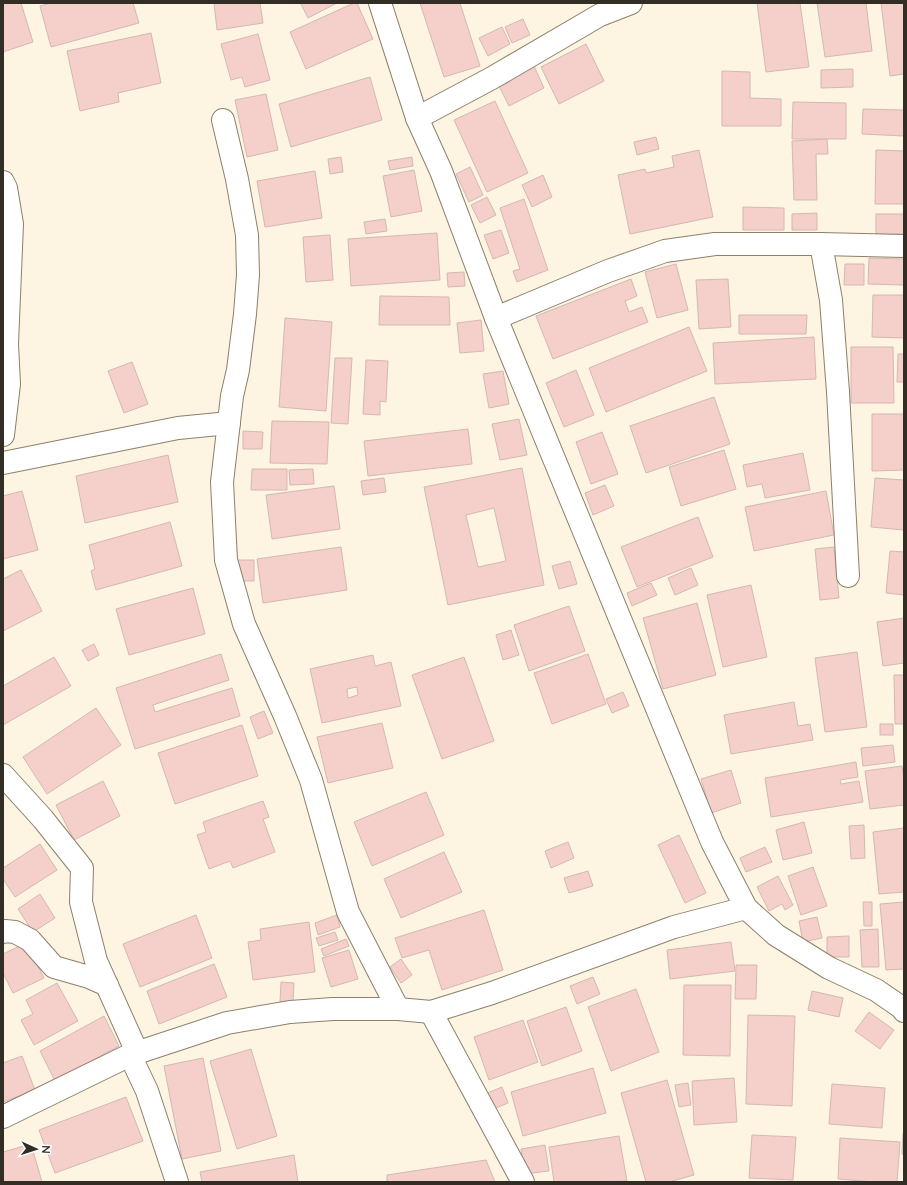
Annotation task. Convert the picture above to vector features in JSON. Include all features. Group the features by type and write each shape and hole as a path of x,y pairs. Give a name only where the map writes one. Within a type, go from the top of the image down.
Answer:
{"street":[{"path":"380,3 417,118 441,171 496,318 712,842 746,908 776,935 829,968 876,990 904,1011"},
{"path":"417,118 492,78 598,9 631,3"},
{"path":"223,120 237,179 247,235 248,275 238,370 229,423 222,482 226,560 244,624 285,716 311,780 348,912 398,1009"},
{"path":"3,182 6,188 12,224 7,344 9,384 3,435"},
{"path":"496,318 608,271 665,251 716,244 904,246"},
{"path":"821,244 831,300 838,392 848,576"},
{"path":"3,463 178,428 229,423"},
{"path":"3,775 44,819 82,868 82,902 96,961 107,985 147,1091 177,1182"},
{"path":"3,1117 133,1054 227,1023 282,1014 333,1009 398,1009 431,1012 492,993 674,927 746,908"},
{"path":"3,932 15,932 30,940 54,967 90,977 107,985"},
{"path":"431,1012 523,1182"}],"building":[{"path":"3,3 21,3 33,42 3,52"},
{"path":"51,3 133,3 139,23 51,47 40,6"},
{"path":"214,3 260,3 263,23 217,30"},
{"path":"337,3 308,18 301,4"},
{"path":"357,3 373,39 306,69 290,32"},
{"path":"420,3 460,3 480,66 444,77"},
{"path":"757,3 800,3 809,67 766,72"},
{"path":"817,3 866,3 872,51 825,57"},
{"path":"881,3 904,3 904,74 890,76"},
{"path":"523,19 530,35 512,43 505,27"},
{"path":"502,27 510,44 488,56 479,38"},
{"path":"151,33 161,83 118,93 119,102 80,111 67,51"},
{"path":"258,34 270,80 245,87 242,77 231,80 221,44"},
{"path":"586,44 604,81 559,104 541,67"},
{"path":"534,66 544,88 509,106 498,84"},
{"path":"853,69 853,87 821,88 821,70"},
{"path":"722,71 750,72 750,98 781,99 781,126 722,126"},
{"path":"370,77 382,120 291,147 279,104"},
{"path":"266,94 278,150 247,157 235,100"},
{"path":"495,101 528,173 487,192 454,120"},
{"path":"793,102 846,103 846,139 792,139"},
{"path":"863,109 904,110 904,136 862,134"},
{"path":"656,137 659,149 637,155 634,142"},
{"path":"827,139 828,154 816,154 817,200 794,200 792,141"},
{"path":"699,150 713,217 630,234 618,175 645,169 646,173 674,167 672,156"},
{"path":"876,150 904,151 904,204 875,204"},
{"path":"341,157 343,172 330,174 328,159"},
{"path":"412,157 413,166 390,170 388,161"},
{"path":"470,167 483,195 469,202 456,174"},
{"path":"414,170 422,211 391,217 383,176"},
{"path":"315,171 322,218 265,227 257,181"},
{"path":"543,175 552,197 532,207 522,185"},
{"path":"487,197 496,215 480,223 471,205"},
{"path":"524,199 548,270 517,282 513,271 520,269 500,208"},
{"path":"743,207 784,208 784,230 743,230"},
{"path":"817,213 817,230 792,230 792,214"},
{"path":"876,214 904,214 904,234 876,234"},
{"path":"385,219 387,231 366,234 364,222"},
{"path":"501,230 509,253 493,259 484,235"},
{"path":"437,233 440,280 351,286 348,239"},
{"path":"330,235 333,280 306,282 303,237"},
{"path":"869,258 904,259 904,285 868,284"},
{"path":"676,264 688,310 657,318 645,272"},
{"path":"845,264 864,264 864,285 844,285"},
{"path":"464,272 465,286 448,287 447,273"},
{"path":"631,279 637,296 625,301 629,312 642,307 648,322 553,359 536,316"},
{"path":"728,279 731,327 699,329 696,280"},
{"path":"873,295 904,295 904,338 872,337"},
{"path":"380,296 449,297 450,325 379,325"},
{"path":"739,315 807,315 806,334 739,334"},
{"path":"285,318 332,322 326,411 279,407"},
{"path":"481,320 484,351 460,353 457,323"},
{"path":"689,327 707,371 606,412 589,368"},
{"path":"814,337 816,379 715,384 713,343"},
{"path":"851,347 893,347 894,403 851,403"},
{"path":"898,354 904,354 904,382 897,382"},
{"path":"335,358 352,358 348,424 331,423"},
{"path":"366,360 388,361 386,402 380,401 380,415 363,414"},
{"path":"132,362 148,404 124,413 108,371"},
{"path":"576,370 594,415 564,427 546,383"},
{"path":"503,371 509,404 489,408 483,374"},
{"path":"714,397 730,444 646,473 630,426"},
{"path":"872,414 904,414 904,470 872,471"},
{"path":"519,419 527,455 500,460 492,424"},
{"path":"272,421 329,422 327,464 270,463"},
{"path":"468,429 472,464 368,476 364,441"},
{"path":"243,431 263,432 262,449 243,449"},
{"path":"602,432 618,474 591,484 576,442"},
{"path":"724,450 736,489 681,506 669,467"},
{"path":"803,453 810,490 765,498 762,484 747,487 743,465"},
{"path":"168,455 178,502 85,523 76,476"},
{"path":"522,468 544,585 448,605 424,487","holes":["494,508 506,561 478,567 466,515"]},
{"path":"252,469 287,469 287,490 251,490"},
{"path":"313,469 314,484 290,485 289,470"},
{"path":"384,478 386,492 363,495 361,481"},
{"path":"875,478 904,480 904,530 871,527"},
{"path":"605,485 614,506 593,515 585,493"},
{"path":"334,486 340,529 272,539 266,495"},
{"path":"22,491 38,550 3,559 3,496"},
{"path":"826,491 834,535 754,551 745,507"},
{"path":"698,517 713,557 637,587 621,547"},
{"path":"170,522 182,566 96,590 91,571 95,569 89,545"},
{"path":"341,547 347,590 263,603 257,559"},
{"path":"834,547 839,598 820,600 815,549"},
{"path":"890,551 904,552 904,595 886,593"},
{"path":"237,560 254,560 254,581 237,581"},
{"path":"570,561 577,584 559,589 552,566"},
{"path":"691,568 698,585 675,595 668,578"},
{"path":"21,570 42,611 3,631 3,579"},
{"path":"651,583 657,595 632,606 627,593"},
{"path":"751,585 767,657 723,667 707,595"},
{"path":"193,588 205,634 129,655 116,609"},
{"path":"697,603 716,675 663,689 643,618"},
{"path":"569,606 585,651 529,671 514,625"},
{"path":"904,618 904,663 883,666 877,622"},
{"path":"511,630 519,655 503,660 496,635"},
{"path":"94,644 99,655 88,661 82,650"},
{"path":"857,652 867,727 825,732 815,658"},
{"path":"221,654 229,680 153,705 155,712 232,688 240,716 135,749 116,688"},
{"path":"588,654 606,704 552,724 534,673"},
{"path":"373,655 375,666 391,662 401,706 322,723 310,669","holes":["357,687 358,695 348,698 347,689"]},
{"path":"54,657 71,686 3,725 3,686"},
{"path":"464,657 494,741 442,759 412,675"},
{"path":"894,675 904,675 904,724 895,724"},
{"path":"623,692 629,706 612,713 606,699"},
{"path":"794,702 798,726 810,724 813,740 731,754 724,715"},
{"path":"96,708 121,745 47,794 23,757"},
{"path":"264,711 273,733 258,739 250,717"},
{"path":"382,723 393,768 328,783 317,737"},
{"path":"880,724 893,724 893,735 880,735"},
{"path":"242,725 258,776 175,804 158,753"},
{"path":"893,745 895,762 863,766 861,748"},
{"path":"856,762 858,777 840,780 841,784 859,781 863,802 771,817 765,778"},
{"path":"902,766 904,778 904,805 870,809 865,771"},
{"path":"731,770 741,803 711,813 701,779"},
{"path":"103,781 120,816 74,840 56,805"},
{"path":"426,792 444,835 372,866 354,822"},
{"path":"263,801 269,817 263,819 275,852 233,868 230,861 209,869 197,835 206,832 203,822"},
{"path":"804,822 812,853 783,860 776,830"},
{"path":"864,825 865,858 851,859 849,826"},
{"path":"904,828 904,892 879,894 873,832"},
{"path":"679,835 706,893 685,903 658,845"},
{"path":"568,842 574,858 551,868 545,851"},
{"path":"40,844 57,870 15,897 3,879 3,868"},
{"path":"765,847 772,862 746,872 740,858"},
{"path":"444,852 462,892 401,918 384,879"},
{"path":"813,867 827,906 801,915 788,876"},
{"path":"588,871 593,886 569,893 564,878"},
{"path":"778,876 793,905 785,910 782,904 769,911 757,887"},
{"path":"40,894 55,918 33,932 18,909"},
{"path":"863,902 872,902 872,926 864,926"},
{"path":"904,902 904,969 886,970 880,904"},
{"path":"484,910 503,970 442,990 429,950 402,958 395,938"},
{"path":"196,915 212,958 140,987 123,944"},
{"path":"337,915 340,927 318,935 315,923"},
{"path":"817,917 822,938 803,942 799,921"},
{"path":"309,922 315,972 253,980 248,942 261,940 260,929"},
{"path":"878,929 879,967 862,967 860,930"},
{"path":"335,932 338,940 319,946 316,938"},
{"path":"849,936 849,957 827,957 827,937"},
{"path":"346,939 349,946 324,956 321,949"},
{"path":"731,942 735,971 670,979 667,950"},
{"path":"26,943 44,978 13,993 3,973 3,954"},
{"path":"349,950 358,979 331,987 322,958"},
{"path":"401,959 412,975 401,983 390,967"},
{"path":"214,964 227,997 159,1024 147,991"},
{"path":"736,965 757,965 756,999 735,999"},
{"path":"593,977 600,994 577,1004 570,986"},
{"path":"281,982 294,983 293,1003 280,1002"},
{"path":"57,983 78,1021 34,1045 21,1020 33,1014 26,1000"},
{"path":"684,985 731,985 730,1056 683,1055"},
{"path":"636,989 659,1052 611,1071 588,1007"},
{"path":"812,991 843,998 839,1017 808,1010"},
{"path":"566,1007 582,1051 542,1066 527,1021"},
{"path":"869,1012 894,1030 880,1049 855,1031"},
{"path":"748,1015 795,1016 792,1106 746,1104"},
{"path":"104,1016 119,1046 55,1081 40,1051"},
{"path":"523,1020 538,1062 489,1080 474,1037"},
{"path":"251,1049 277,1136 237,1149 210,1061"},
{"path":"22,1056 35,1090 3,1102 3,1063"},
{"path":"203,1058 221,1151 182,1159 164,1066"},
{"path":"593,1068 606,1113 523,1136 511,1092"},
{"path":"734,1078 737,1122 694,1125 692,1081"},
{"path":"667,1080 694,1175 669,1182 646,1182 621,1093"},
{"path":"688,1083 691,1105 679,1107 675,1085"},
{"path":"832,1084 885,1088 882,1128 829,1124"},
{"path":"502,1087 508,1103 491,1110 485,1094"},
{"path":"126,1097 143,1141 55,1173 39,1130"},
{"path":"903,1133 904,1154 902,1154"},
{"path":"752,1135 796,1137 793,1180 749,1178"},
{"path":"619,1136 627,1181 554,1182 549,1147"},
{"path":"840,1138 900,1142 897,1182 838,1179"},
{"path":"31,1144 42,1182 3,1182 3,1152"},
{"path":"545,1145 549,1171 524,1174 521,1149"},
{"path":"294,1155 298,1182 202,1182 200,1172"},
{"path":"486,1160 495,1182 387,1182 387,1175"}]}
